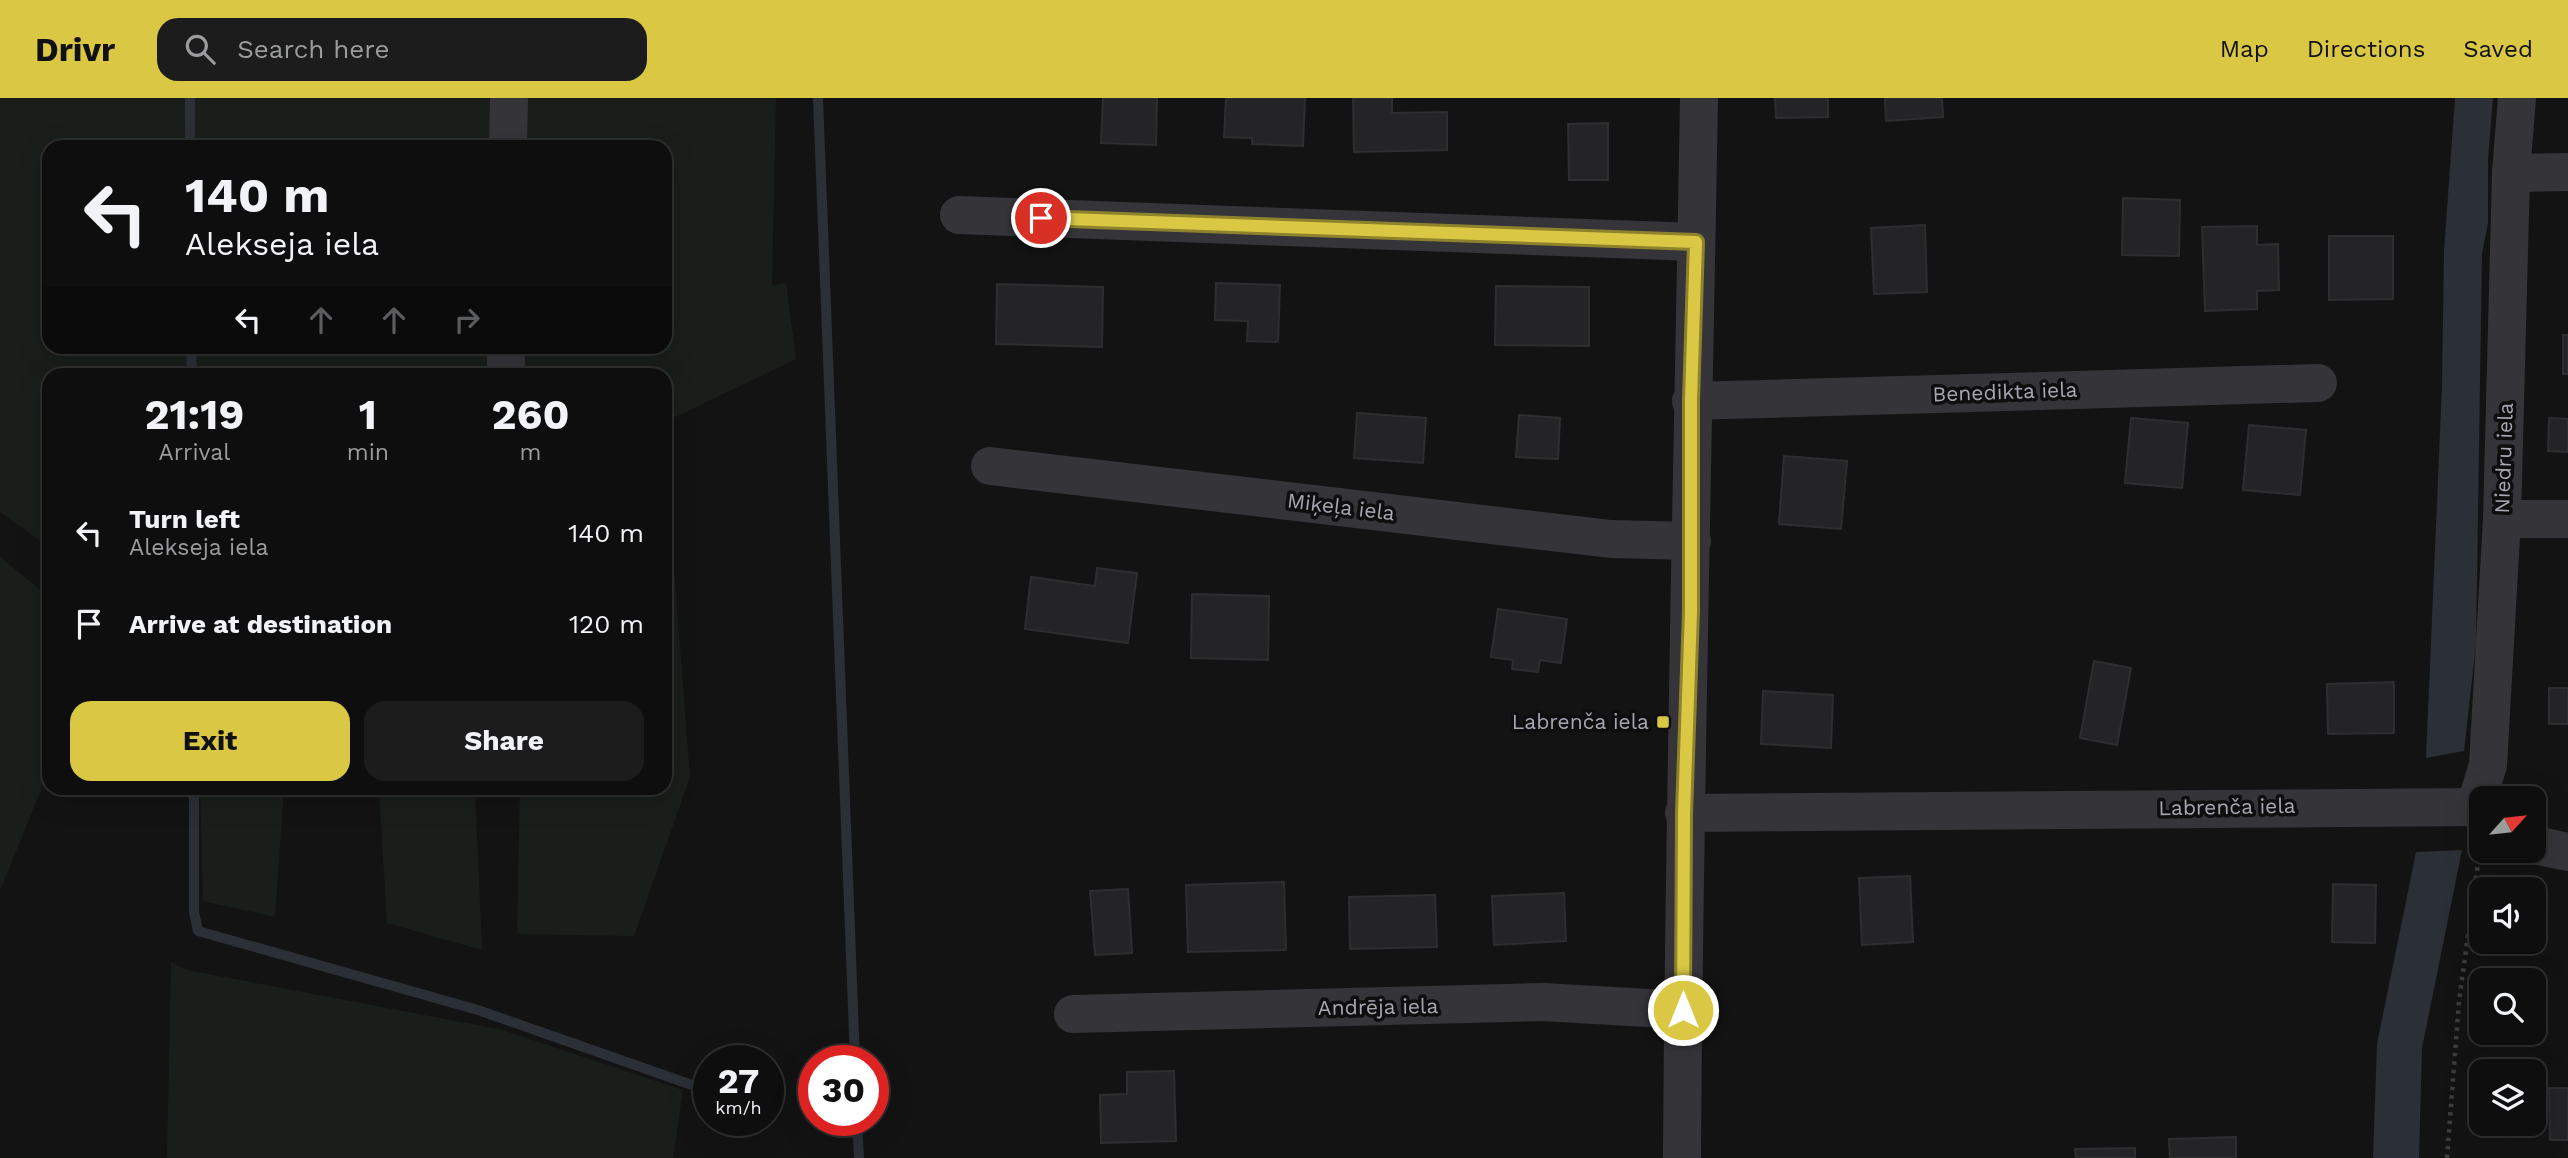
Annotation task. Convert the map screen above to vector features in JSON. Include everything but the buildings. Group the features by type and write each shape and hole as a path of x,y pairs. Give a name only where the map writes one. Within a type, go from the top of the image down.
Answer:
{"street":[{"path":"508,140 509,98"},
{"path":"1682,1158 1684,813 1692,541 1691,401 1699,98"},
{"name":"Niedru iela","path":"2483,786 2488,765 2502,519 2511,173 2517,98"},
{"path":"2511,173 2568,172"},
{"path":"959,215 1696,242"},
{"name":"Benedikta iela","path":"1691,401 2318,383"},
{"name":"Miķeļa iela","path":"990,466 1611,539 1692,541"},
{"path":"2502,519 2568,519"},
{"name":"Labrenča iela","path":"1684,813 2469,810"},
{"path":"2546,847 2568,852"},
{"name":"Andrēja iela","path":"1073,1014 1543,1002 1683,1010"}],"path":[{"path":"2447,1158 2459,1001 2479,863"}],"shaded area":[{"path":"0,98 776,98 772,285 786,283 796,359 672,419 672,368 42,368 42,542 0,512"},
{"path":"2455,98 2493,98 2488,159 2488,223 2482,253 2476,644 2464,751 2426,758 2442,386 2444,251"},
{"path":"672,542 690,777 634,936 517,934 520,795 672,795"},
{"path":"0,557 42,591 42,787 0,891"},
{"path":"200,795 284,795 275,917 203,901"},
{"path":"379,795 475,795 482,950 387,923"},
{"path":"2462,850 2422,1048 2419,1158 2373,1158 2377,1044 2416,852"},
{"path":"171,962 187,970 503,1030 683,1090 673,1158 167,1158"}],"waterway":[{"path":"190,98 190,140"},
{"path":"818,98 854,1045"},
{"path":"191,354 192,368"},
{"path":"194,795 194,912 198,931 478,1010 692,1085"},
{"path":"858,1136 859,1158"}],"place":[{"name":"Labrenča iela","path":"1663,722"}],"route":[{"path":"1041,218 1696,242 1691,401 1691,611 1684,813 1683,1010"}]}
